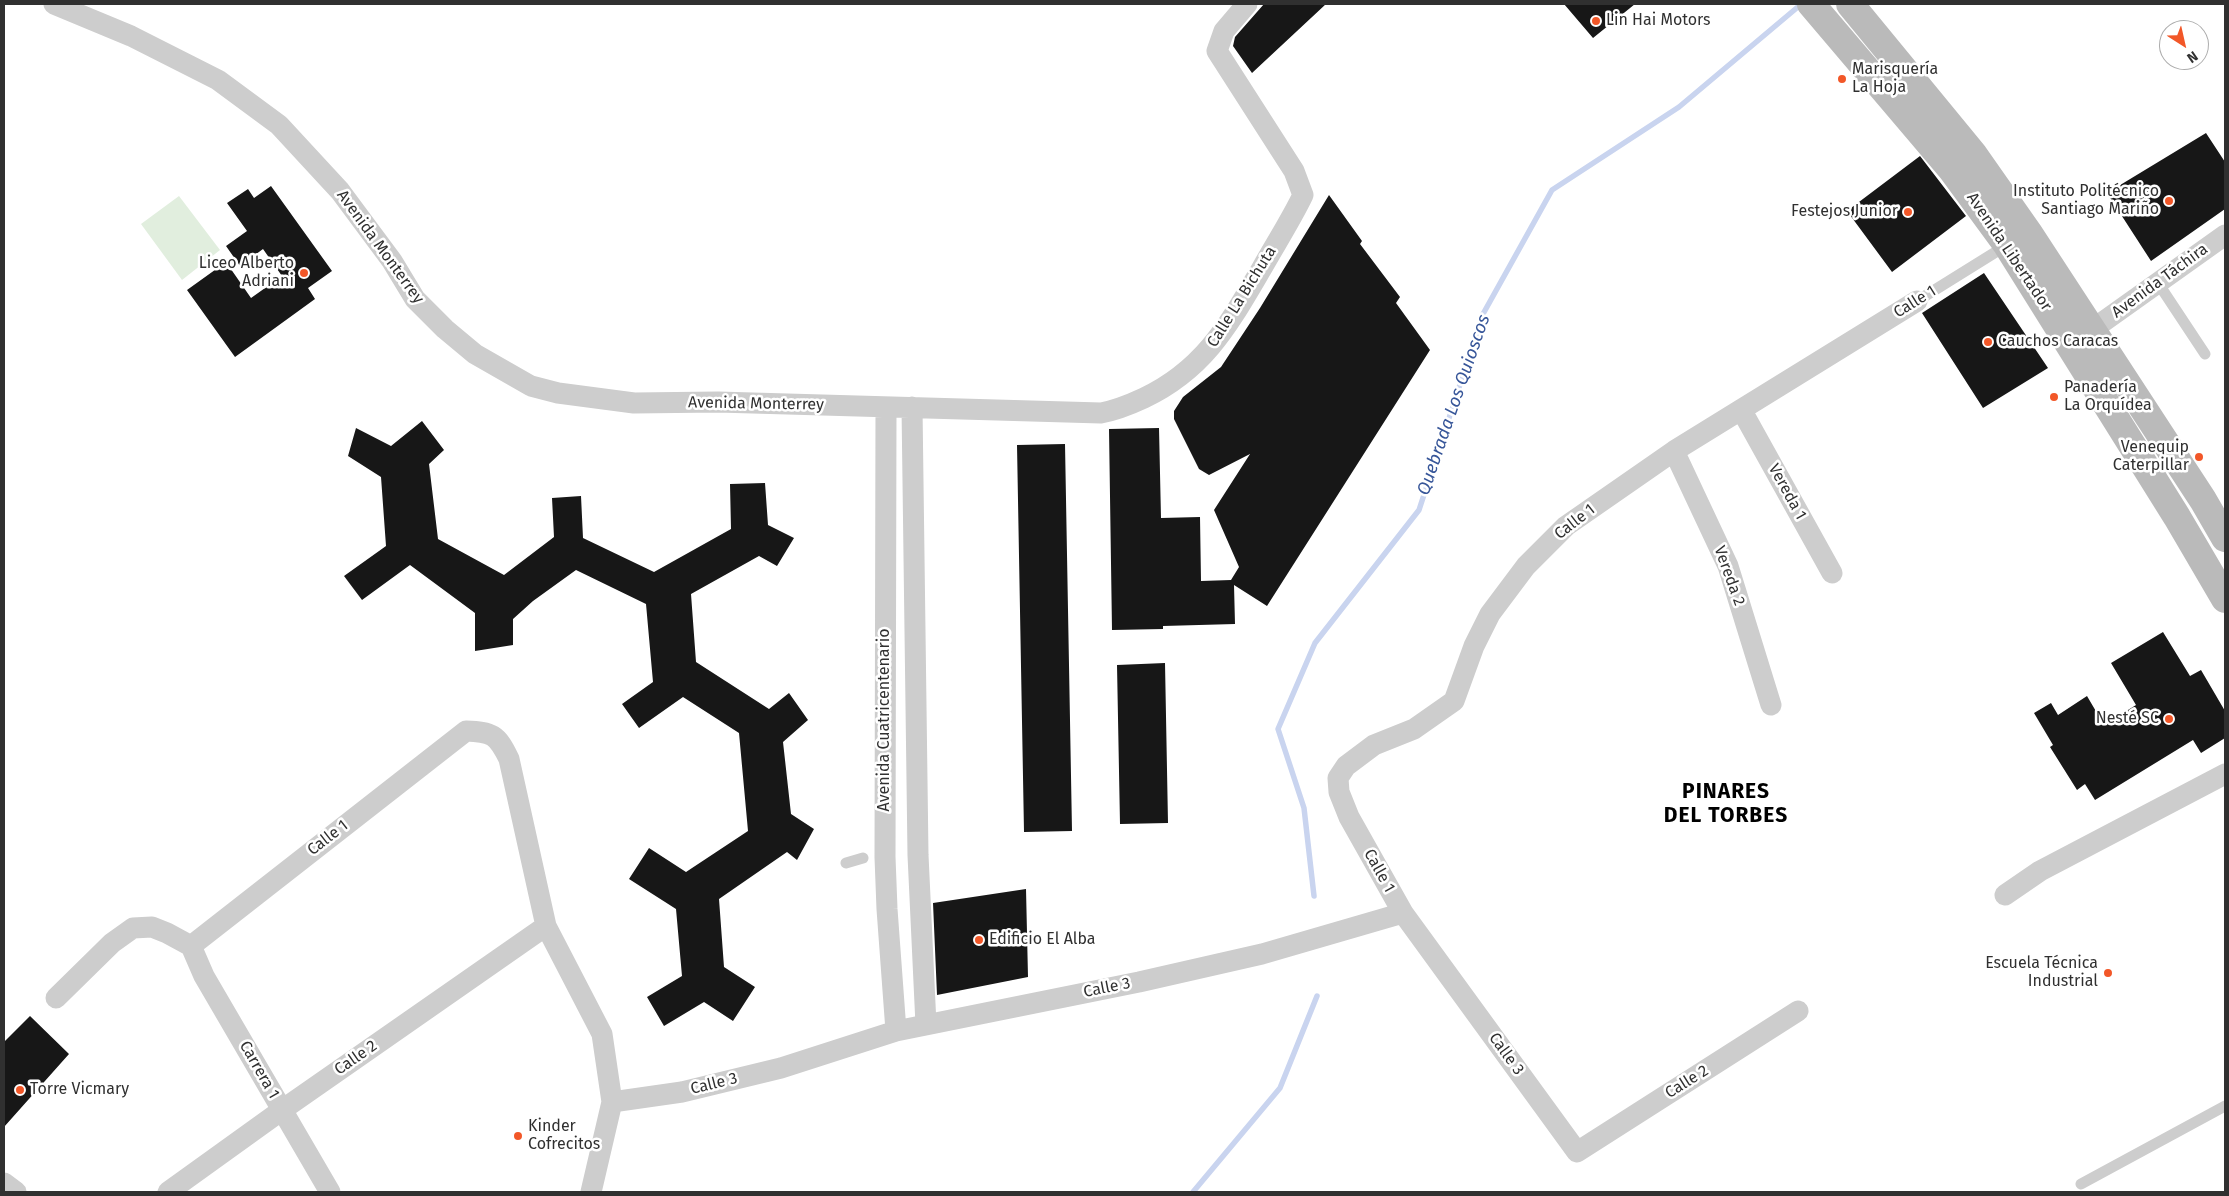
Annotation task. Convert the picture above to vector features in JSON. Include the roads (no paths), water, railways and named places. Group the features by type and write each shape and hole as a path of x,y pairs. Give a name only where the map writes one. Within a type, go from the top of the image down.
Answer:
{"main road":[{"name":"Avenida Libertador","path":"1811,4 1952,170 2007,245 2082,338 2203,500 2225,538"},
{"name":"Avenida Libertador","path":"1850,4 1974,156 2028,232 2082,338 2225,599"}],"street":[{"name":"Avenida Monterrey","path":"54,4 132,36 218,80 279,125 340,191 392,260 416,299 425,309 475,354 531,386 558,393 634,404 718,402 886,408"},
{"name":"Calle La Bichuta","path":"886,408 912,407 1100,413 1117,410 1156,392 1177,379 1208,353 1232,318 1290,223 1304,195 1294,171 1218,51 1224,31 1247,4"},
{"name":"Avenida Táchira","path":"2082,338 2225,234"},
{"name":"Calle 1","path":"1403,913 1349,817 1339,792 1338,778 1346,766 1374,745 1414,729 1454,701 1474,646 1490,614 1526,566 1566,526 1674,451 1742,411 1917,301"},
{"name":"Avenida Cuatricentenario","path":"912,407 918,855 926,1025"},
{"name":"Avenida Cuatricentenario","path":"886,408 885,857 886,909 896,1031"},
{"name":"Vereda 1","path":"1742,411 1832,573"},
{"name":"Vereda 2","path":"1674,451 1728,566 1771,705"},
{"name":"Calle 1","path":"190,946 466,730 487,732 501,743 509,758 546,926"},
{"path":"2005,895 2040,871 2225,774"},
{"name":"Calle 3","path":"612,1102 682,1092 763,1072 896,1031 1139,982 1262,954 1403,913 1577,1152"},
{"path":"56,998 112,943 133,928 152,926 190,946"},
{"path":"546,926 602,1034 612,1102 591,1192"},
{"name":"Calle 2","path":"168,1192 546,926"},
{"name":"Carrera 1","path":"190,946 201,970 330,1192"},
{"name":"Calle 2","path":"1577,1152 1798,1012"},
{"path":"4,1183 16,1192"}],"lane":[{"name":"Calle 1","path":"1917,301 2007,245"},
{"path":"2158,283 2204,354"},
{"path":"846,863 864,858"},
{"path":"2081,1184 2225,1106"}],"waterway":[{"name":"Quebrada Los Quioscos","path":"1314,896 1304,808 1278,729 1315,643 1419,510 1483,314 1552,190 1679,107 1799,6"},
{"name":"Quebrada Los Quioscos","path":"1193,1192 1280,1088 1317,996"}],"place":[{"name":"Lin Hai Motors","path":"1596,21"},
{"name":"Marisquería La Hoja","path":"1842,79"},
{"name":"Instituto Politécnico Santiago Mariño","path":"2169,201"},
{"name":"Festejos Junior","path":"1908,212"},
{"name":"Liceo Alberto Adriani","path":"304,273"},
{"name":"Cauchos Caracas","path":"1988,342"},
{"name":"Panadería La Orquídea","path":"2054,397"},
{"name":"Venequip Caterpillar","path":"2199,457"},
{"name":"Nesté SC","path":"2169,719"},
{"name":"Edificio El Alba","path":"979,940"},
{"name":"Escuela Técnica Industrial","path":"2108,973"},
{"name":"Torre Vicmary","path":"20,1090"},
{"name":"Kinder Cofrecitos","path":"518,1136"}],"district":[{"name":"PINARES DEL TORBES","path":"1726,804"}]}
